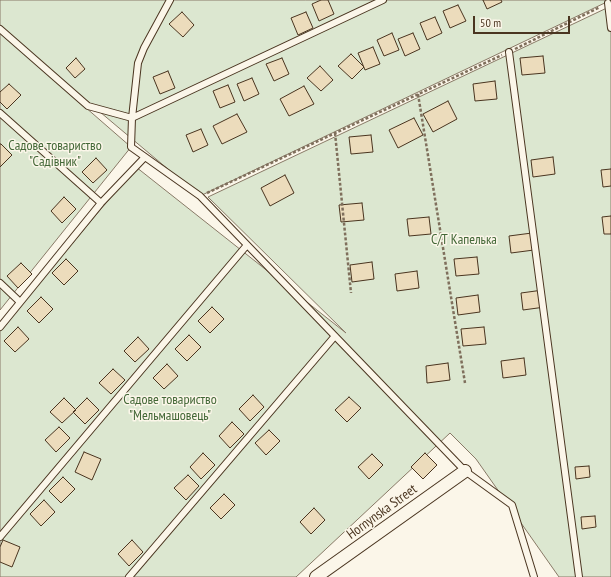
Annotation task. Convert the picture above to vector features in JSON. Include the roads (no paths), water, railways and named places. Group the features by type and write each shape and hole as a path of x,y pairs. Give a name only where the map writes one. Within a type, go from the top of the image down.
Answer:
{"street":[{"name":"Hornynska Street","path":"316,577 465,471"}],"lane":[{"path":"170,0 144,48 138,63 132,118 131,147 200,196 465,471 512,505 534,577"},
{"path":"0,29 88,106 132,118 383,0"},
{"path":"608,3 611,28"},
{"path":"509,52 579,577"},
{"path":"0,113 101,203"},
{"path":"0,327 101,203 145,157"},
{"path":"0,537 247,245"},
{"path":"0,283 20,302"},
{"path":"129,577 335,336"}],"park label":[{"name":"Садове товариство \"Садівник\"","path":"55,154"},
{"name":"С/Т Капелька","path":"464,240"},
{"name":"Садове товариство \"Мельмашовець\"","path":"170,408"}]}
